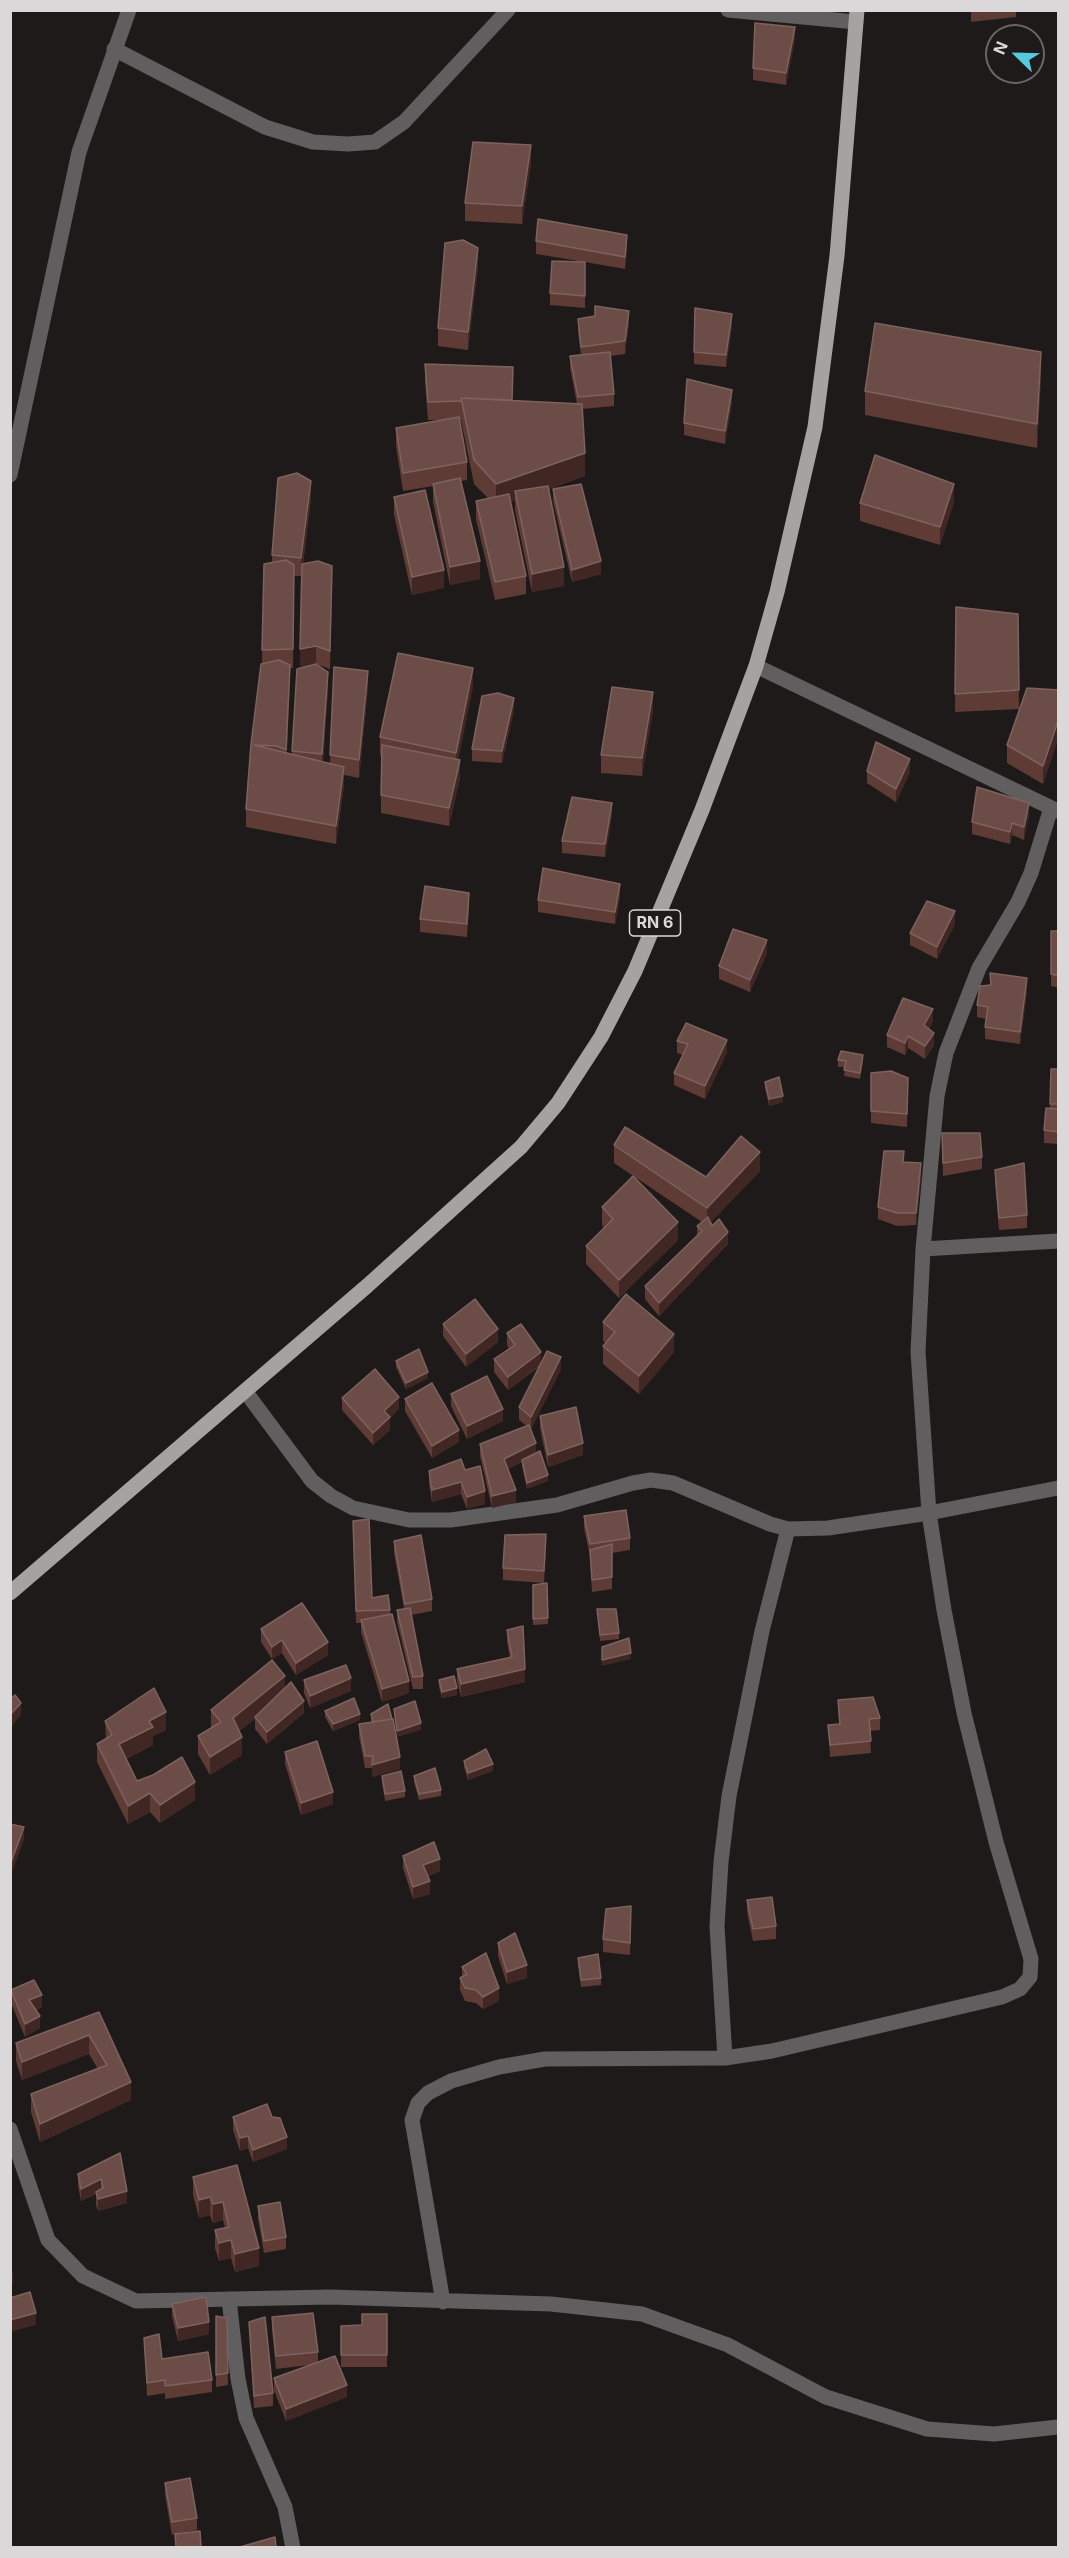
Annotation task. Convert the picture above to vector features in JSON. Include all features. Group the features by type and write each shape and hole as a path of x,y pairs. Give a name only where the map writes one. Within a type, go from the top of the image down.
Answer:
{"main road":[{"name":"RN 6","path":"10,1593 367,1286 521,1147 558,1102 601,1037 635,971 702,810 756,666 777,592 815,427 837,256 857,16"}],"street":[{"path":"12,467 55,256 79,152 129,10"},
{"path":"114,49 264,127 313,142 357,144 375,142 404,122 508,10"},
{"path":"728,10 857,16"},
{"path":"443,2302 412,2120 418,2103 428,2093 451,2081 499,2067 545,2059 725,2058 772,2051 1002,1997 1020,1989 1030,1977 1031,1959 996,1842 964,1713 944,1610 929,1513 918,1352 923,1249 937,1096 946,1053 979,968 1018,902 1055,809 756,666"},
{"path":"923,1249 1059,1241"},
{"path":"245,1391 312,1481 331,1496 353,1508 409,1520 451,1520 556,1505 633,1482 651,1480 673,1483 770,1524 788,1529 828,1527 929,1513 1059,1488"},
{"path":"725,2058 717,1926 720,1862 729,1796 762,1631 788,1529"},
{"path":"10,2129 48,2240 83,2276 136,2301 330,2298 551,2304 642,2314 728,2345 826,2397 927,2429 994,2434 1059,2427"},
{"path":"229,2299 238,2379 246,2418 285,2508 293,2547"}],"building":[{"path":"755,23 795,27 786,73 753,68"},
{"path":"473,142 531,145 522,206 465,203"},
{"path":"538,219 627,235 625,257 536,241"},
{"path":"463,240 478,248 468,332 438,328 445,243"},
{"path":"552,261 585,262 585,296 550,293"},
{"path":"595,306 629,311 625,341 581,347 578,319 595,316"},
{"path":"695,308 732,314 726,355 694,352"},
{"path":"875,323 1041,352 1037,424 865,391"},
{"path":"610,352 614,394 578,397 570,356"},
{"path":"425,364 513,367 512,400 461,398 461,401 428,402"},
{"path":"687,379 732,390 725,431 684,423"},
{"path":"461,398 582,404 585,453 496,484 474,460"},
{"path":"459,417 467,462 403,473 396,428"},
{"path":"875,455 954,484 940,527 860,503"},
{"path":"297,473 311,481 301,558 272,555 278,478"},
{"path":"460,478 480,561 450,567 433,484"},
{"path":"581,484 601,561 572,570 553,489"},
{"path":"548,486 564,567 532,574 515,491"},
{"path":"425,490 444,570 412,577 394,497"},
{"path":"509,494 526,576 495,582 476,501"},
{"path":"286,560 294,565 293,649 262,650 264,564"},
{"path":"318,561 332,566 330,651 316,646 300,649 302,564"},
{"path":"956,607 1018,614 1019,690 955,694"},
{"path":"398,653 473,668 456,753 380,737"},
{"path":"279,660 290,665 286,750 277,746 254,745 344,767 336,826 246,809 261,664"},
{"path":"316,664 328,672 322,754 292,751 297,669"},
{"path":"334,667 368,671 359,760 330,755"},
{"path":"612,687 653,692 642,758 601,755"},
{"path":"1027,688 1059,690 1059,718 1043,766 1007,745"},
{"path":"498,693 514,698 502,751 472,749 482,696"},
{"path":"876,742 910,759 896,789 867,771"},
{"path":"382,745 460,760 449,808 381,795"},
{"path":"977,787 1029,803 1024,827 1012,823 1010,832 972,822"},
{"path":"572,797 612,803 605,844 562,841"},
{"path":"543,868 620,884 615,912 538,900"},
{"path":"425,886 469,893 467,924 420,919"},
{"path":"927,901 955,911 937,947 910,933"},
{"path":"733,929 767,940 750,980 719,966"},
{"path":"1051,931 1059,931 1059,976 1051,974"},
{"path":"990,973 1027,978 1020,1032 985,1027 988,1007 977,1005 980,986 991,985"},
{"path":"903,998 933,1009 924,1025 934,1033 925,1046 908,1036 905,1043 887,1035"},
{"path":"686,1023 727,1040 705,1086 674,1073 688,1044 677,1041"},
{"path":"841,1051 863,1055 860,1073 844,1070 846,1061 838,1060"},
{"path":"1051,1069 1059,1069 1059,1104 1050,1104"},
{"path":"891,1071 908,1078 907,1114 871,1111 871,1073"},
{"path":"779,1077 783,1096 769,1099 765,1082"},
{"path":"1046,1108 1059,1109 1059,1132 1044,1130"},
{"path":"625,1127 706,1177 741,1136 760,1152 707,1208 614,1145"},
{"path":"942,1133 980,1133 982,1157 943,1163"},
{"path":"884,1151 904,1151 903,1162 921,1163 916,1213 897,1213 878,1207"},
{"path":"1024,1163 1027,1215 999,1218 995,1170"},
{"path":"633,1176 678,1222 619,1280 586,1246 613,1219 602,1207"},
{"path":"708,1217 712,1226 719,1219 728,1232 659,1303 645,1286 702,1231 697,1226"},
{"path":"626,1294 674,1334 639,1376 603,1346 615,1332 603,1322"},
{"path":"475,1299 498,1329 466,1354 443,1324"},
{"path":"521,1324 541,1352 508,1377 494,1359 515,1345 507,1333"},
{"path":"419,1349 428,1372 406,1383 396,1361"},
{"path":"547,1351 561,1357 531,1417 519,1407"},
{"path":"375,1369 399,1397 384,1411 390,1417 373,1433 342,1398"},
{"path":"487,1376 503,1409 467,1426 451,1394"},
{"path":"432,1383 459,1430 432,1446 405,1399"},
{"path":"576,1407 583,1443 548,1455 540,1416"},
{"path":"529,1425 536,1443 504,1459 516,1490 492,1496 480,1444"},
{"path":"540,1451 548,1475 527,1483 522,1460"},
{"path":"461,1459 465,1470 480,1466 485,1491 467,1497 461,1482 432,1490 429,1471"},
{"path":"626,1510 630,1538 590,1544 584,1516"},
{"path":"369,1519 372,1598 388,1595 390,1610 356,1611 353,1521"},
{"path":"546,1534 544,1571 503,1568 505,1535"},
{"path":"421,1535 432,1599 405,1604 394,1541"},
{"path":"612,1544 612,1577 592,1580 590,1550"},
{"path":"547,1583 548,1618 533,1619 533,1585"},
{"path":"302,1603 328,1642 296,1663 282,1640 272,1647 261,1629"},
{"path":"410,1608 423,1676 413,1677 397,1610"},
{"path":"597,1609 616,1609 619,1633 600,1635"},
{"path":"392,1614 409,1681 382,1689 361,1620"},
{"path":"523,1626 525,1669 461,1684 457,1669 512,1657 507,1630"},
{"path":"629,1638 631,1653 602,1660 602,1647"},
{"path":"272,1660 285,1676 233,1718 242,1737 210,1757 198,1736 221,1722 211,1710"},
{"path":"346,1665 351,1678 310,1696 304,1680"},
{"path":"454,1676 457,1688 442,1692 439,1680"},
{"path":"291,1682 304,1701 267,1732 255,1717"},
{"path":"154,1688 166,1712 149,1721 153,1727 119,1744 137,1781 153,1775 182,1757 195,1782 160,1805 150,1793 128,1806 97,1744 112,1735 105,1721"},
{"path":"15,1695 21,1703 10,1715 10,1699"},
{"path":"873,1697 880,1718 869,1719 871,1741 830,1745 828,1725 840,1724 838,1700"},
{"path":"354,1698 360,1714 333,1724 325,1711"},
{"path":"415,1701 421,1723 397,1731 394,1709"},
{"path":"388,1704 392,1719 373,1722 371,1714"},
{"path":"393,1719 400,1757 372,1765 373,1756 365,1756 359,1724"},
{"path":"317,1741 333,1792 301,1803 285,1752"},
{"path":"486,1749 493,1764 468,1773 464,1761"},
{"path":"435,1768 441,1790 419,1794 414,1776"},
{"path":"401,1771 405,1791 385,1794 382,1776"},
{"path":"10,1824 24,1827 10,1865"},
{"path":"434,1842 440,1859 423,1865 430,1881 413,1887 403,1856"},
{"path":"772,1897 776,1926 753,1929 747,1900"},
{"path":"631,1906 630,1943 603,1939 606,1909"},
{"path":"515,1933 527,1965 507,1972 498,1943"},
{"path":"486,1953 499,1988 483,1997 476,1990 465,1988 460,1978 467,1974 462,1967"},
{"path":"598,1954 601,1978 581,1980 578,1958"},
{"path":"34,1980 42,1995 29,2000 40,2016 25,2024 11,1990"},
{"path":"99,2012 131,2082 40,2124 31,2094 107,2065 89,2035 22,2062 16,2043"},
{"path":"267,2104 272,2117 280,2118 287,2137 253,2150 248,2136 240,2138 233,2117"},
{"path":"120,2153 127,2191 98,2199 96,2192 103,2188 101,2179 81,2189 78,2174"},
{"path":"237,2165 259,2248 235,2254 231,2240 219,2243 215,2230 229,2227 223,2202 213,2204 210,2197 199,2200 193,2177"},
{"path":"280,2202 286,2237 264,2241 258,2206"},
{"path":"30,2292 36,2313 10,2320 10,2298"},
{"path":"206,2297 209,2322 178,2328 172,2304"},
{"path":"313,2313 318,2352 276,2356 272,2317"},
{"path":"362,2314 387,2314 387,2355 341,2355 341,2326 362,2325"},
{"path":"216,2316 227,2318 228,2373 216,2375"},
{"path":"265,2317 273,2393 254,2396 249,2322"},
{"path":"159,2334 162,2359 208,2352 212,2380 165,2386 165,2380 147,2383 144,2338"},
{"path":"335,2356 347,2385 286,2409 274,2378"},
{"path":"190,2478 197,2518 172,2522 165,2483"},
{"path":"200,2531 201,2547 176,2547 175,2534"},
{"path":"275,2537 276,2547 240,2547"}]}
